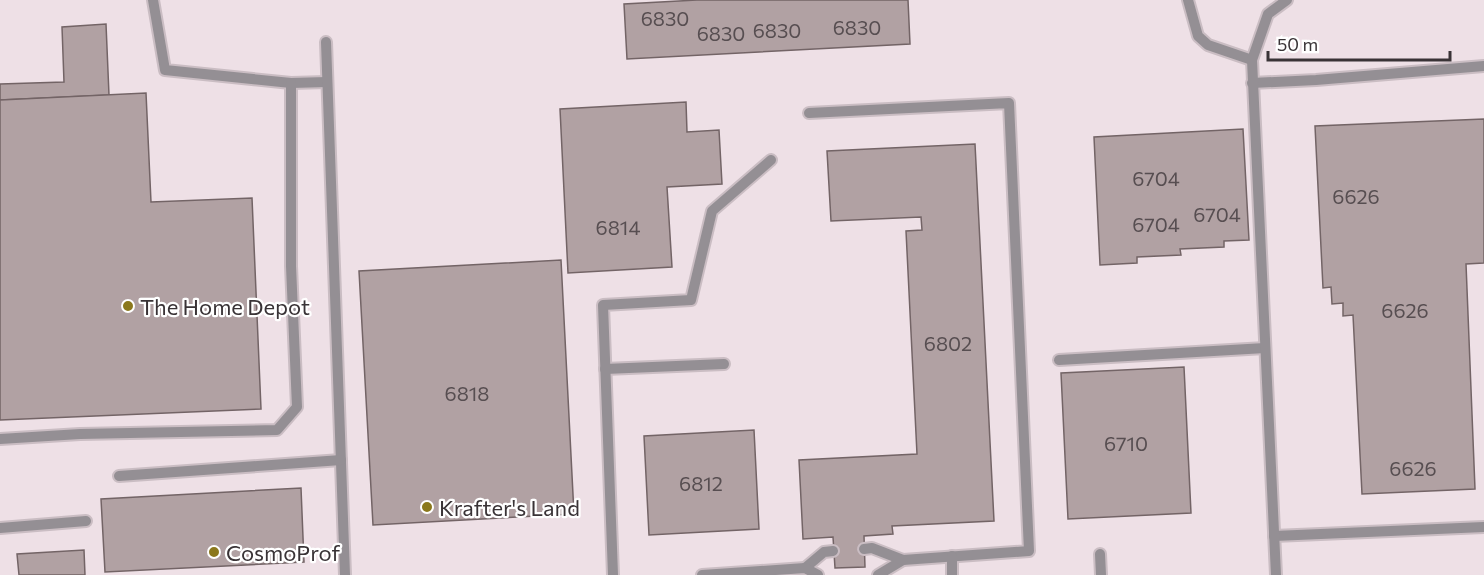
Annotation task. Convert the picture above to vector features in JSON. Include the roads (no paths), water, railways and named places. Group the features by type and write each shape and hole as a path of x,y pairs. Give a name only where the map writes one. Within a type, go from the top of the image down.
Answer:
{"lane":[{"path":"153,0 165,70 291,83 327,82"},
{"path":"1188,0 1198,36 1208,45 1252,60"},
{"path":"1276,575 1252,60 1268,14 1287,0"},
{"path":"326,42 345,575"},
{"path":"1252,83 1484,66"},
{"path":"0,439 80,434 277,430 297,407 291,266 291,83"},
{"path":"809,113 1009,103 1029,551 903,560 872,548 864,549"},
{"path":"613,575 603,305 691,300 712,211 771,160"},
{"path":"1059,360 1265,348"},
{"path":"605,369 724,364"},
{"path":"119,476 340,460"},
{"path":"0,528 86,522"},
{"path":"1274,536 1484,527"},
{"path":"805,568 824,552 833,551"},
{"path":"1100,554 1101,575"},
{"path":"952,556 952,575"},
{"path":"878,575 903,560"},
{"path":"702,575 805,568 818,575"}],"place":[{"name":"The Home Depot","path":"128,306"},
{"name":"Krafter's Land","path":"427,507"},
{"name":"CosmoProf","path":"214,552"}]}
